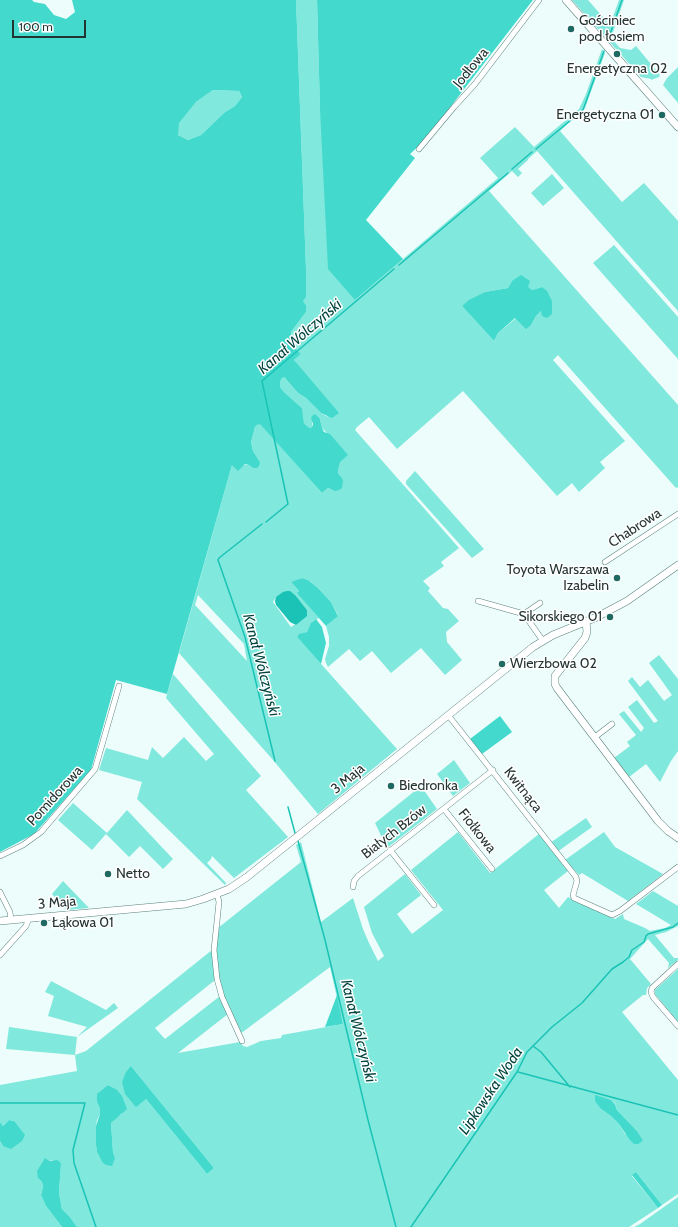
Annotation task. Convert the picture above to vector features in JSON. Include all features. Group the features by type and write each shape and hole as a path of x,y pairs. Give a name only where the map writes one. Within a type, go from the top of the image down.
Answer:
{"street":[{"name":"Jodłowa","path":"419,149 475,84 539,0"},
{"path":"566,0 678,127"},
{"name":"Chabrowa","path":"605,562 678,514"},
{"name":"3 Maja","path":"0,920 171,906 195,902 229,889 247,877 522,656 553,635 597,617 627,601 678,565"},
{"path":"478,601 524,614 543,641"},
{"path":"524,614 540,602"},
{"path":"586,621 587,632 585,638 557,674 554,682 658,821 678,838"},
{"name":"Pomidorowa","path":"0,856 23,845 41,832 95,768 119,686"},
{"name":"Kwitnąca","path":"448,714 576,877 577,881 573,891 574,898 612,915 620,911 678,867"},
{"path":"595,737 612,724"},
{"name":"Białych Bzów","path":"353,887 354,881 358,876 493,770"},
{"name":"Fiołkowa","path":"444,809 492,869"},
{"path":"390,850 434,905"},
{"path":"0,892 10,912 11,920"},
{"path":"217,894 219,902 215,943 217,979 222,997 242,1041"},
{"path":"0,955 26,926 30,918"},
{"path":"678,964 652,988 651,992 653,997 678,1026"}],"shaded area":[{"path":"0,0 32,0 34,2 45,4 54,15 66,19 75,12 72,0 296,0 306,269 306,297 303,301 306,305 306,312 291,332 291,336 293,346 301,354 294,360 339,413 332,418 321,413 306,398 298,393 284,377 280,382 280,387 302,408 304,423 307,426 310,428 312,427 313,424 311,418 315,414 320,419 324,432 330,434 348,455 340,462 338,469 338,473 343,480 342,488 335,491 328,488 322,493 260,424 255,427 251,442 253,451 260,462 259,466 257,468 253,468 245,464 238,471 232,465 167,694 116,680 91,770 34,834 0,852","holes":["213,90 239,91 242,97 235,106 225,112 201,135 188,140 178,135 179,123 196,102"]},
{"path":"296,0 317,0 320,110 355,300 498,178 480,158 515,127 534,147 579,109 602,49 605,53 585,108 560,131 622,202 644,183 678,221 678,311 537,151 518,169 522,173 518,177 512,171 489,191 678,405 678,487 676,488 558,355 553,360 625,441 600,462 605,468 579,492 572,483 557,496 463,391 397,449 369,417 357,427 355,430 459,548 441,562 444,566 423,581 430,588 428,591 443,608 448,609 459,621 446,632 447,642 462,660 445,675 421,648 391,673 372,651 360,661 349,649 328,667 325,659 329,646 329,637 326,626 338,615 331,602 308,580 302,578 291,582 299,591 298,593 319,618 313,621 307,632 297,637 397,749 318,814 273,760 179,653 232,465 242,466 247,464 253,468 260,462 253,451 251,442 255,427 260,423 322,493 328,488 333,490 340,476 327,433 322,428 320,419 312,422 312,427 310,428 307,426 302,418 302,408 280,387 280,382 283,376 298,393 306,398 321,413 328,417 294,360 301,354 293,346 291,332 306,312 306,305 303,301 306,269","holes":["512,281 532,290 542,287 541,311 531,325 516,318 498,333 494,341 462,306 485,292 508,288","198,595 244,644 247,661 195,605","296,596 307,610 296,625 291,627 273,602 276,597"]},
{"path":"317,0 533,0 424,141 410,154 415,158 366,220 403,259 355,300 328,269 320,110"},
{"path":"572,0 588,0 610,25 619,0 624,0 611,38 620,48 631,50 636,46 660,75 659,77 651,80 641,77"},
{"path":"678,67 678,103 663,85 667,78"},
{"path":"213,90 239,91 242,97 235,106 225,112 201,135 188,140 178,135 178,123 196,102"},
{"path":"552,174 564,188 543,206 531,193"},
{"path":"614,245 678,317 678,359 593,263"},
{"path":"521,275 530,281 528,287 532,290 542,287 547,291 552,301 552,314 547,318 542,316 541,311 531,325 526,329 515,318 498,333 494,341 462,306 469,300 485,292 508,288 512,281"},
{"path":"415,471 484,549 472,558 406,484 406,481"},
{"path":"302,578 308,580 318,588 331,602 338,616 326,626 297,593 299,591 291,582"},
{"path":"290,591 296,596 307,610 307,616 296,625 290,622 276,605 276,597"},
{"path":"316,619 322,627 326,643 321,664 297,637 299,634 307,632 311,623"},
{"path":"659,655 678,679 678,751 660,782 646,764 629,777 614,758 630,746 627,742 636,735 619,714 624,711 641,732 644,728 628,707 637,700 654,723 658,721 628,681 632,677 640,687 648,680 664,701 672,695 649,663"},
{"path":"173,674 261,776 246,790 288,837 234,878 212,856 207,863 226,883 225,885 137,799 142,782 99,770 106,748 148,760 152,747 163,758 184,737 206,761 214,754 166,698"},
{"path":"500,716 512,732 482,754 470,739"},
{"path":"454,760 470,783 453,796 437,774"},
{"path":"421,786 437,809 387,848 375,823"},
{"path":"73,803 107,833 127,810 173,859 163,869 140,846 129,857 106,834 92,850 58,820"},
{"path":"586,818 592,827 557,852 550,843"},
{"path":"458,832 490,873 539,834 568,871 544,890 559,908 568,897 615,919 623,914 624,919 650,931 665,928 671,925 636,904 653,891 678,906 678,926 666,932 655,935 674,958 678,958 678,960 668,968 669,963 648,939 630,959 651,984 647,988 646,995 643,995 622,1012 678,1080 678,1194 662,1205 636,1172 632,1176 658,1208 629,1227 77,1227 62,1209 59,1193 61,1164 52,1160 49,1161 38,1178 42,1182 43,1187 41,1195 46,1206 62,1227 0,1227 0,1141 3,1146 14,1121 9,1120 3,1126 0,1122 0,1085 77,1071 75,1055 86,1051 212,950 215,980 155,1028 165,1039 220,996 228,1014 178,1053 240,1042 243,1046 247,1047 261,1041 281,1038 282,1035 343,1024 330,967 240,1034 222,994 216,945 218,928 301,862 296,845 301,842 321,922 353,898 363,929 378,961 384,956 372,933 364,907 405,874 421,895 397,914 412,934 443,910 411,870","holes":["131,1066 214,1168 207,1174 146,1099","108,1085 116,1089 122,1114 111,1123 113,1152 115,1158 106,1165 97,1152 96,1145 96,1126 100,1114 97,1097","595,1096 611,1100 615,1103 617,1110 637,1131 643,1140 625,1134 618,1123 601,1109"]},
{"path":"604,832 615,847 663,874 628,901 582,873 579,875 565,860"},
{"path":"63,881 89,908 66,910 52,894"},
{"path":"678,969 678,1022 655,994 655,990"},
{"path":"51,981 106,1010 114,1003 118,1008 77,1037 87,1027 48,1016 54,996 45,992"},
{"path":"337,995 343,1024 325,1027"},
{"path":"9,1027 77,1037 75,1055 6,1049"},
{"path":"131,1066 214,1168 207,1174 146,1099 136,1107 125,1094 122,1082 126,1072"},
{"path":"108,1085 116,1089 122,1096 127,1109 111,1123 113,1152 115,1158 112,1166 103,1163 97,1152 96,1145 96,1126 100,1114 97,1094"},
{"path":"595,1095 611,1100 615,1104 617,1110 637,1131 643,1140 640,1143 634,1144 630,1140 618,1123 601,1109 595,1101"},
{"path":"9,1120 14,1121 25,1135 22,1141 11,1149 3,1146 0,1141 0,1122 3,1126"},
{"path":"45,1158 49,1161 57,1160 61,1164 59,1193 62,1209 77,1227 62,1227 46,1206 41,1195 43,1187 42,1182 38,1178 37,1171"},
{"path":"636,1172 662,1205 658,1208 632,1175"},
{"path":"678,1197 678,1227 634,1227 640,1224"}],"waterway":[{"name":"Kanał Wólczyński","path":"608,40 622,0"},
{"name":"Kanał Wólczyński","path":"536,149 583,110 604,51"},
{"name":"Kanał Wólczyński","path":"512,169 532,152"},
{"name":"Kanał Wólczyński","path":"399,265 508,173"},
{"name":"Kanał Wólczyński","path":"266,522 288,504 262,381 394,269"},
{"name":"Kanał Wólczyński","path":"262,524 218,560 245,637 275,761"},
{"name":"Kanał Wólczyński","path":"288,807 295,833"},
{"name":"Kanał Wólczyński","path":"298,841 325,940 368,1120 396,1227"},
{"name":"Lipkowska Woda","path":"411,1227 517,1072 527,1052 552,1027 582,1003 612,969 629,957 632,950 644,942 648,934 673,927 678,923"},
{"path":"533,1046 541,1052 570,1087"},
{"path":"518,1072 678,1115"},
{"path":"0,1103 85,1103 73,1150 74,1163 96,1227"}],"place":[{"name":"Gościniec pod łosiem","path":"571,29"},
{"name":"Energetyczna 02","path":"617,54"},
{"name":"Energetyczna 01","path":"662,115"},
{"name":"Toyota Warszawa Izabelin","path":"617,578"},
{"name":"Sikorskiego 01","path":"610,617"},
{"name":"Wierzbowa 02","path":"502,664"},
{"name":"Biedronka","path":"391,786"},
{"name":"Netto","path":"108,874"},
{"name":"Łąkowa 01","path":"44,923"}]}
